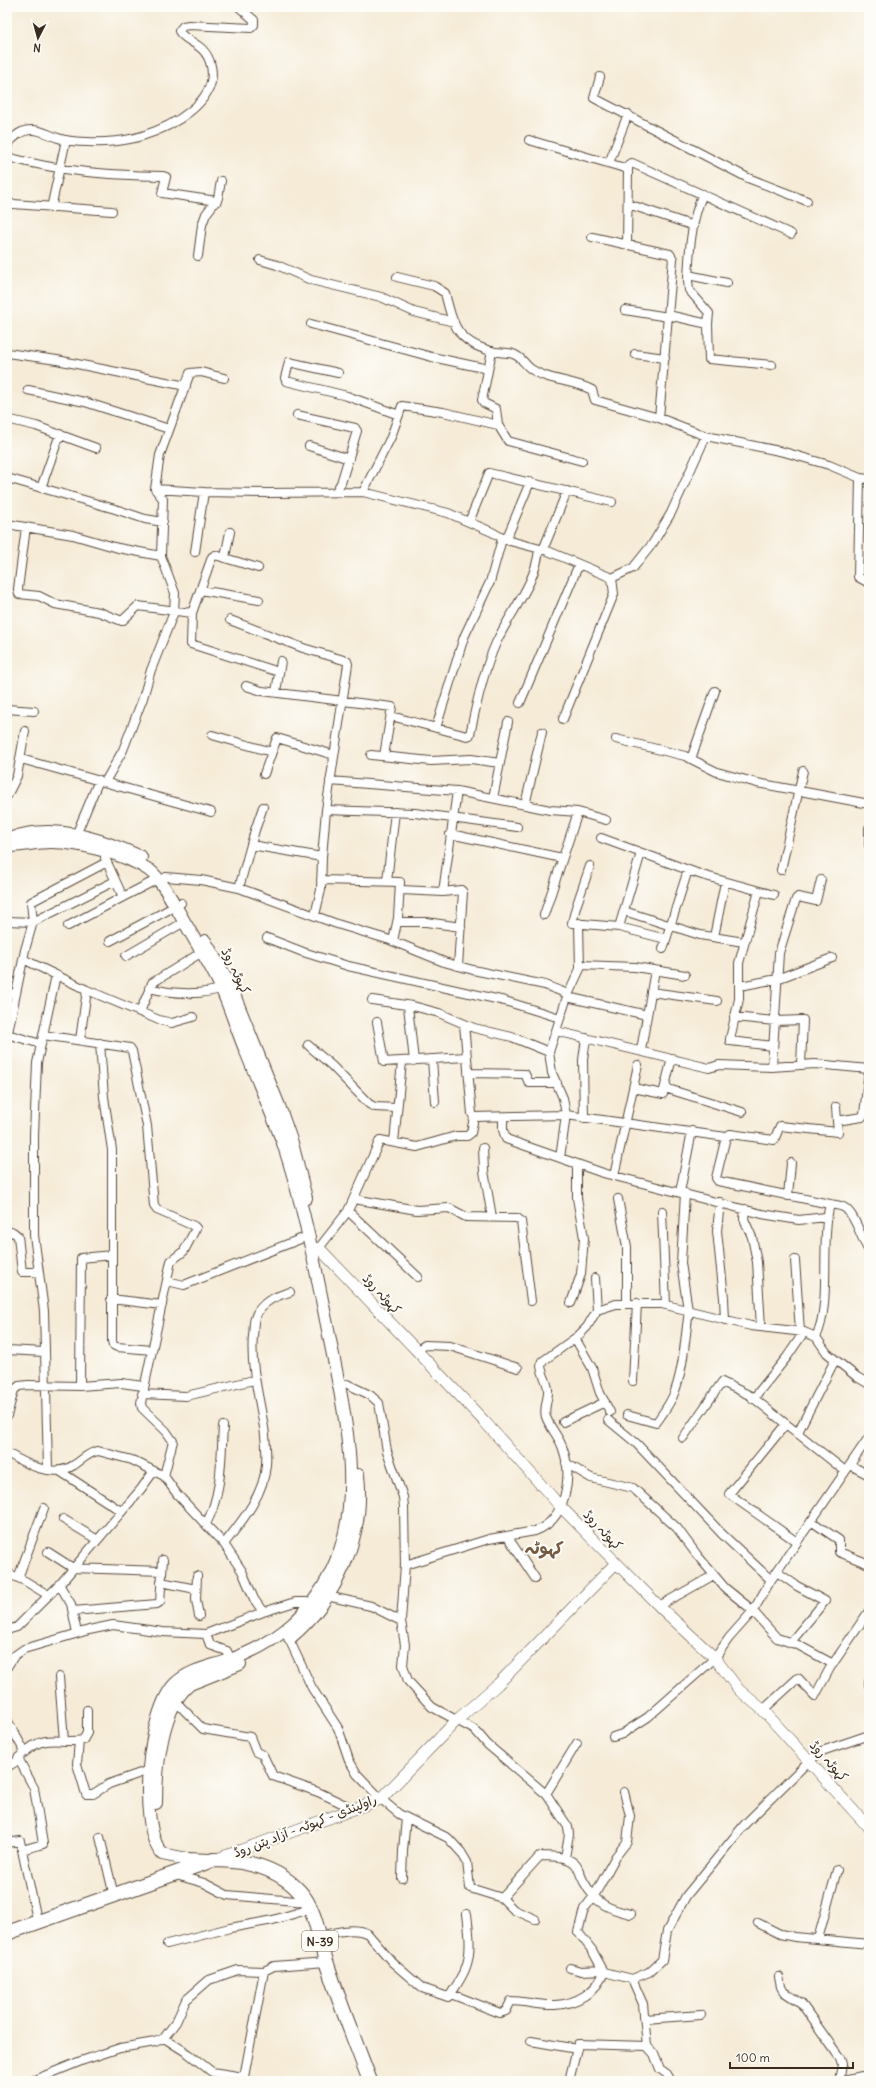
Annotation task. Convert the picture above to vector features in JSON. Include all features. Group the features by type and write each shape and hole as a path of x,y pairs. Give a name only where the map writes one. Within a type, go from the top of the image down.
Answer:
{"highway":[{"name":"راولپنڈی - کہوٹہ - آزاد پتن روڈ","path":"7,1933 38,1924 213,1860"},
{"name":"N-39","path":"213,1860 243,1862 271,1871 294,1886 308,1905 326,1962 370,2081"}],"main road":[{"name":"کہوٹہ روڈ","path":"7,841 10,839 35,834 76,835 101,840 146,860 157,867 178,905 221,968 226,987 283,1146 308,1236 315,1249 484,1421 560,1506 660,1606 716,1658 739,1690 763,1710 810,1760 869,1828"},
{"name":"کہوٹہ روڈ","path":"7,846 58,842 75,844 101,850 141,866 162,878"},
{"name":"کہوٹہ روڈ","path":"178,905 184,922 226,987 279,1106 292,1143 315,1249"},
{"path":"172,1856 164,1844 159,1832 156,1801 162,1744 175,1701 183,1690 190,1684 235,1667 289,1639 312,1617 327,1596 349,1553 356,1529 359,1509 359,1480 347,1384 315,1249"},
{"path":"213,1860 162,1854 152,1835 148,1806 149,1770 158,1722 170,1690 188,1675 231,1660 285,1632 313,1602 330,1575 340,1552 350,1509 351,1480 339,1385 315,1249"},
{"name":"راولپنڈی - کہوٹہ - آزاد پتن روڈ","path":"213,1860 381,1798 457,1720 498,1684 616,1563"}],"street":[{"path":"7,146 19,133 32,130 66,140 89,142 141,136 184,118 205,95 211,82 212,73 209,61 203,49 181,35 180,31 183,26 189,25 252,28 254,25 254,20 239,7"},
{"path":"600,77 594,98 628,114 748,178 807,201"},
{"path":"609,163 628,114"},
{"path":"50,208 66,140"},
{"path":"529,140 628,169"},
{"path":"7,157 60,170 102,175 163,176 166,177 162,193 217,201"},
{"path":"627,245 628,169 629,164 632,163 791,234"},
{"path":"198,256 204,218 217,201 221,181"},
{"path":"703,194 694,226 688,276 689,290 709,313 709,359 772,365"},
{"path":"13,204 50,208 112,211"},
{"path":"628,204 694,226"},
{"path":"592,238 670,254 673,259 659,418"},
{"path":"260,260 277,265 311,280 381,297 414,312 454,322"},
{"path":"397,276 434,286 445,293 454,322 469,344 519,357 532,370 549,377 584,386 592,390 595,400 659,418 706,436 784,452 829,465 860,478 869,479"},
{"path":"688,276 727,283"},
{"path":"625,310 668,316 708,324"},
{"path":"311,324 432,357 488,369"},
{"path":"492,351 482,400 484,403 496,409 498,425 508,441 582,461"},
{"path":"7,353 57,360 186,386"},
{"path":"635,354 665,358"},
{"path":"338,373 289,362 285,378 286,381 347,396 399,415"},
{"path":"76,835 102,781 123,750 143,698 151,670 174,612 175,593 161,556 163,499 155,488 160,455 190,373 195,371 224,378"},
{"path":"28,390 85,402 169,430"},
{"path":"363,492 391,438 402,406 444,412 498,425"},
{"path":"297,415 355,428 357,431 341,483 336,491"},
{"path":"7,418 60,434 96,448"},
{"path":"41,488 60,434"},
{"path":"155,488 204,492 363,492 448,513 492,532 504,539 541,550 612,578 633,568 653,543 672,513 706,436"},
{"path":"309,446 349,459"},
{"path":"469,522 489,473 612,502"},
{"path":"7,478 145,519 163,522"},
{"path":"860,478 858,577 869,583"},
{"path":"436,728 464,637 490,582 504,539 530,482"},
{"path":"391,716 467,736 470,735 480,687 496,644 537,566 541,550 567,491"},
{"path":"195,552 204,492"},
{"path":"7,524 73,535 118,548 161,556"},
{"path":"26,527 18,589 19,594 39,596 55,604 98,612 122,621 138,606 174,612 192,613"},
{"path":"225,557 230,532"},
{"path":"258,568 225,557 216,555 212,557 192,613 191,644 279,672"},
{"path":"520,703 579,564"},
{"path":"563,719 614,594 612,578"},
{"path":"200,590 259,600"},
{"path":"230,620 303,648 346,661 348,664 326,810 321,890 315,915"},
{"path":"276,692 281,661"},
{"path":"246,686 276,692 392,707 384,756"},
{"path":"691,759 714,691"},
{"path":"7,709 34,711"},
{"path":"493,798 508,722"},
{"path":"7,796 17,776 25,731"},
{"path":"525,805 542,732"},
{"path":"212,735 272,752"},
{"path":"264,774 276,738 334,755"},
{"path":"616,740 671,752 728,775 757,784 869,804"},
{"path":"371,755 431,761 471,759 500,764"},
{"path":"21,759 211,812"},
{"path":"781,870 803,771"},
{"path":"330,781 457,791 550,810 578,812 606,820"},
{"path":"443,892 457,791"},
{"path":"239,888 263,808"},
{"path":"326,810 415,813 517,827"},
{"path":"387,881 395,812"},
{"path":"544,915 578,812"},
{"path":"869,828 869,845"},
{"path":"450,834 562,858"},
{"path":"601,838 688,870 774,895"},
{"path":"251,845 322,857"},
{"path":"101,850 123,897"},
{"path":"619,927 641,853"},
{"path":"41,1044 7,1035 32,922 31,902 107,862"},
{"path":"590,866 572,923 619,927 666,939"},
{"path":"663,949 688,870"},
{"path":"68,926 162,878 201,880 239,888 393,941 458,966 545,985 568,996 647,1015"},
{"path":"322,880 400,882 401,890 398,922 393,941"},
{"path":"772,1067 780,953 796,899 798,897 816,901 821,880"},
{"path":"7,921 32,922 115,881"},
{"path":"714,937 725,882"},
{"path":"401,890 443,892 461,890 463,892 458,966"},
{"path":"759,891 738,963 740,986 739,999 730,1041 774,1046"},
{"path":"110,941 178,905"},
{"path":"624,910 671,924 681,929 744,942"},
{"path":"126,956 184,922"},
{"path":"398,922 426,922 460,927"},
{"path":"560,1158 566,1115 563,1098 552,1073 549,1052 568,996 580,969 578,923"},
{"path":"267,938 303,952 348,966 505,1001 560,1018"},
{"path":"140,1012 152,983 202,952"},
{"path":"23,958 87,990 159,1020 172,1023 193,1017"},
{"path":"740,986 777,980 832,958"},
{"path":"580,965 655,970 685,976"},
{"path":"641,1050 655,970"},
{"path":"48,1469 44,1311 38,1272 33,1217 36,1078 41,1044 56,975"},
{"path":"150,988 184,993 226,987"},
{"path":"80,1040 87,990"},
{"path":"651,992 717,1001"},
{"path":"7,993 16,994"},
{"path":"372,1000 413,1006 438,1013 464,1024 512,1037 549,1052"},
{"path":"408,1006 414,1061"},
{"path":"734,1018 803,1020 801,1065"},
{"path":"377,1022 384,1062 466,1057"},
{"path":"315,1249 348,1211 380,1140 416,1146 456,1136 467,1136 471,1133 474,1117 472,1114 464,1024"},
{"path":"556,1031 641,1050 710,1068 719,1065 772,1067 801,1065 869,1069 864,1114 862,1117 837,1120"},
{"path":"43,1035 126,1046 132,1051 147,1126 154,1206 157,1210 196,1228 184,1251 171,1261 141,1403 142,1408 166,1431 173,1441 164,1476"},
{"path":"584,1118 583,1060 586,1038"},
{"path":"100,1043 104,1097 112,1150 111,1300 113,1345 152,1350"},
{"path":"308,1045 332,1066 369,1104 375,1107 396,1108"},
{"path":"633,1088 660,1095 663,1094 672,1058"},
{"path":"432,1059 435,1102"},
{"path":"394,1142 396,1108 402,1062"},
{"path":"614,1176 638,1065"},
{"path":"468,1073 525,1074 529,1084 557,1083"},
{"path":"665,1088 742,1112"},
{"path":"474,1117 504,1118 566,1115 692,1131 726,1137 730,1134 774,1140 780,1126 838,1132 836,1107"},
{"path":"504,1118 503,1130 506,1139 614,1176 682,1192 762,1214 799,1220 826,1217"},
{"path":"627,1415 656,1423 668,1407 679,1379 688,1310 681,1263 682,1192 692,1131"},
{"path":"726,1137 716,1178 718,1181 844,1207 854,1217 862,1240 869,1251"},
{"path":"483,1148 484,1171 492,1217"},
{"path":"788,1196 792,1163"},
{"path":"571,1303 582,1274 584,1238 577,1198 577,1164"},
{"path":"618,1198 627,1247 628,1303"},
{"path":"354,1199 412,1209 449,1208 466,1216 517,1218 521,1221 531,1301"},
{"path":"720,1202 717,1231 725,1320"},
{"path":"816,1337 820,1328 824,1293 826,1217 830,1204"},
{"path":"745,1209 744,1219 752,1237 758,1262 761,1327"},
{"path":"348,1211 418,1277"},
{"path":"662,1211 666,1305"},
{"path":"7,1233 13,1232 18,1236 22,1272 38,1272"},
{"path":"167,1281 184,1285 308,1236"},
{"path":"80,1386 81,1258 112,1255"},
{"path":"754,1399 787,1357 802,1331 795,1260"},
{"path":"405,1565 489,1539 541,1529 555,1516 560,1506 566,1486 568,1469 563,1448 546,1417 545,1404 548,1390 541,1366 543,1361 575,1338 587,1327 597,1310 595,1278"},
{"path":"224,1544 248,1513 262,1484 266,1465 264,1425 254,1380 251,1354 255,1317 273,1297 290,1292"},
{"path":"111,1300 162,1305"},
{"path":"597,1310 616,1304 628,1303 666,1305 725,1320 761,1327 802,1331 816,1337 827,1353 857,1377 869,1384"},
{"path":"634,1381 637,1303"},
{"path":"575,1338 592,1368 609,1416 722,1534 771,1580"},
{"path":"416,1351 425,1345 450,1346 518,1368"},
{"path":"7,1350 44,1352"},
{"path":"797,1434 835,1360"},
{"path":"7,1416 14,1390 19,1386 28,1384 45,1386 80,1386 121,1383 143,1390 186,1396 254,1380"},
{"path":"683,1438 722,1382 754,1399 797,1434 848,1468 869,1475"},
{"path":"347,1384 356,1386 370,1395 379,1404 388,1451 404,1507 405,1565 401,1621 405,1645 403,1665 408,1681 432,1707 475,1730 488,1745 546,1794 568,1827 569,1834 565,1858"},
{"path":"563,1422 604,1402"},
{"path":"785,1425 729,1494 797,1542"},
{"path":"206,1524 216,1500 223,1426"},
{"path":"613,1737 622,1734 648,1717 716,1658 729,1638 753,1611 771,1580 869,1437"},
{"path":"7,1453 41,1470 58,1470 71,1467 92,1452 98,1451 132,1460 164,1476 177,1494 224,1544 242,1571 254,1600 263,1612"},
{"path":"566,1462 591,1478 634,1488 677,1528 725,1588 753,1611 777,1638 798,1645 833,1664"},
{"path":"58,1470 122,1511"},
{"path":"7,1630 16,1627 59,1584 96,1539 122,1511 154,1471"},
{"path":"18,1578 44,1508"},
{"path":"63,1519 96,1539"},
{"path":"811,1521 839,1540 839,1552 869,1564"},
{"path":"507,1536 535,1578"},
{"path":"48,1552 73,1568 162,1571"},
{"path":"73,1611 157,1604 160,1602 162,1560"},
{"path":"777,1572 797,1586 825,1601 790,1643"},
{"path":"7,1573 48,1595"},
{"path":"660,1606 714,1575"},
{"path":"197,1576 196,1589 199,1616"},
{"path":"161,1582 196,1589"},
{"path":"59,1584 73,1611 77,1633"},
{"path":"327,1596 371,1606 401,1621"},
{"path":"7,1666 14,1656 24,1649 77,1633 113,1625 163,1632 206,1634 294,1602 313,1602"},
{"path":"763,1710 798,1678 815,1696 833,1664 869,1611"},
{"path":"206,1634 210,1644 227,1651 231,1660"},
{"path":"289,1639 312,1688 338,1728 349,1760 357,1774 381,1798 406,1818 448,1838 467,1862 470,1888 502,1898 514,1910 535,1919"},
{"path":"59,1677 64,1741"},
{"path":"175,1701 203,1729 250,1738 256,1752 263,1755 273,1776 318,1792 354,1809"},
{"path":"7,1767 19,1760 18,1758 38,1742 83,1740 87,1733 87,1710"},
{"path":"7,1720 25,1752"},
{"path":"570,1968 582,1971 604,1971 632,1979 649,1972 662,1960 667,1931 691,1889 745,1824 810,1760 830,1747 869,1735"},
{"path":"79,1741 77,1764 86,1794 93,1794 109,1784 149,1770"},
{"path":"546,1794 577,1743"},
{"path":"19,1760 34,1788 43,1844 22,1850"},
{"path":"451,1994 503,2013 511,2001 555,2005 572,2001 594,1990 601,1982 604,1971 592,1950 578,1932 584,1909 594,1896 623,1845 627,1842 630,1816 624,1792"},
{"path":"402,1878 402,1851 406,1818"},
{"path":"100,1837 114,1896"},
{"path":"7,1843 20,1841 38,1924"},
{"path":"502,1898 540,1856 565,1858 576,1864 587,1888 609,1909 631,1914"},
{"path":"818,1939 837,1870"},
{"path":"174,1874 204,1883 227,1895 308,1905"},
{"path":"167,1944 230,1928 273,1920 308,1905"},
{"path":"319,1936 353,1930 363,1931 368,1934 392,1962 422,1988 448,1997 466,1968 468,1959 469,1934 467,1914"},
{"path":"758,1923 780,1934 869,1944"},
{"path":"32,2081 81,2060 120,2048 155,2042 164,2038 176,2022 186,2000 209,1980 238,1970 264,1971 274,1966 326,1962"},
{"path":"164,2038 189,2054 212,2072 244,2077 264,1971"},
{"path":"779,1977 781,1987 784,1992 801,2004 840,2058 842,2064 839,2081 862,2076 864,2081"},
{"path":"632,1979 643,2004 647,2046 654,2054 660,2069 667,2074 671,2081"},
{"path":"644,2018 701,2015"},
{"path":"531,2041 577,2049"},
{"path":"569,2081 578,2044 647,2046"}],"district":[{"name":"کہوٹہ","path":"544,1548"}]}
